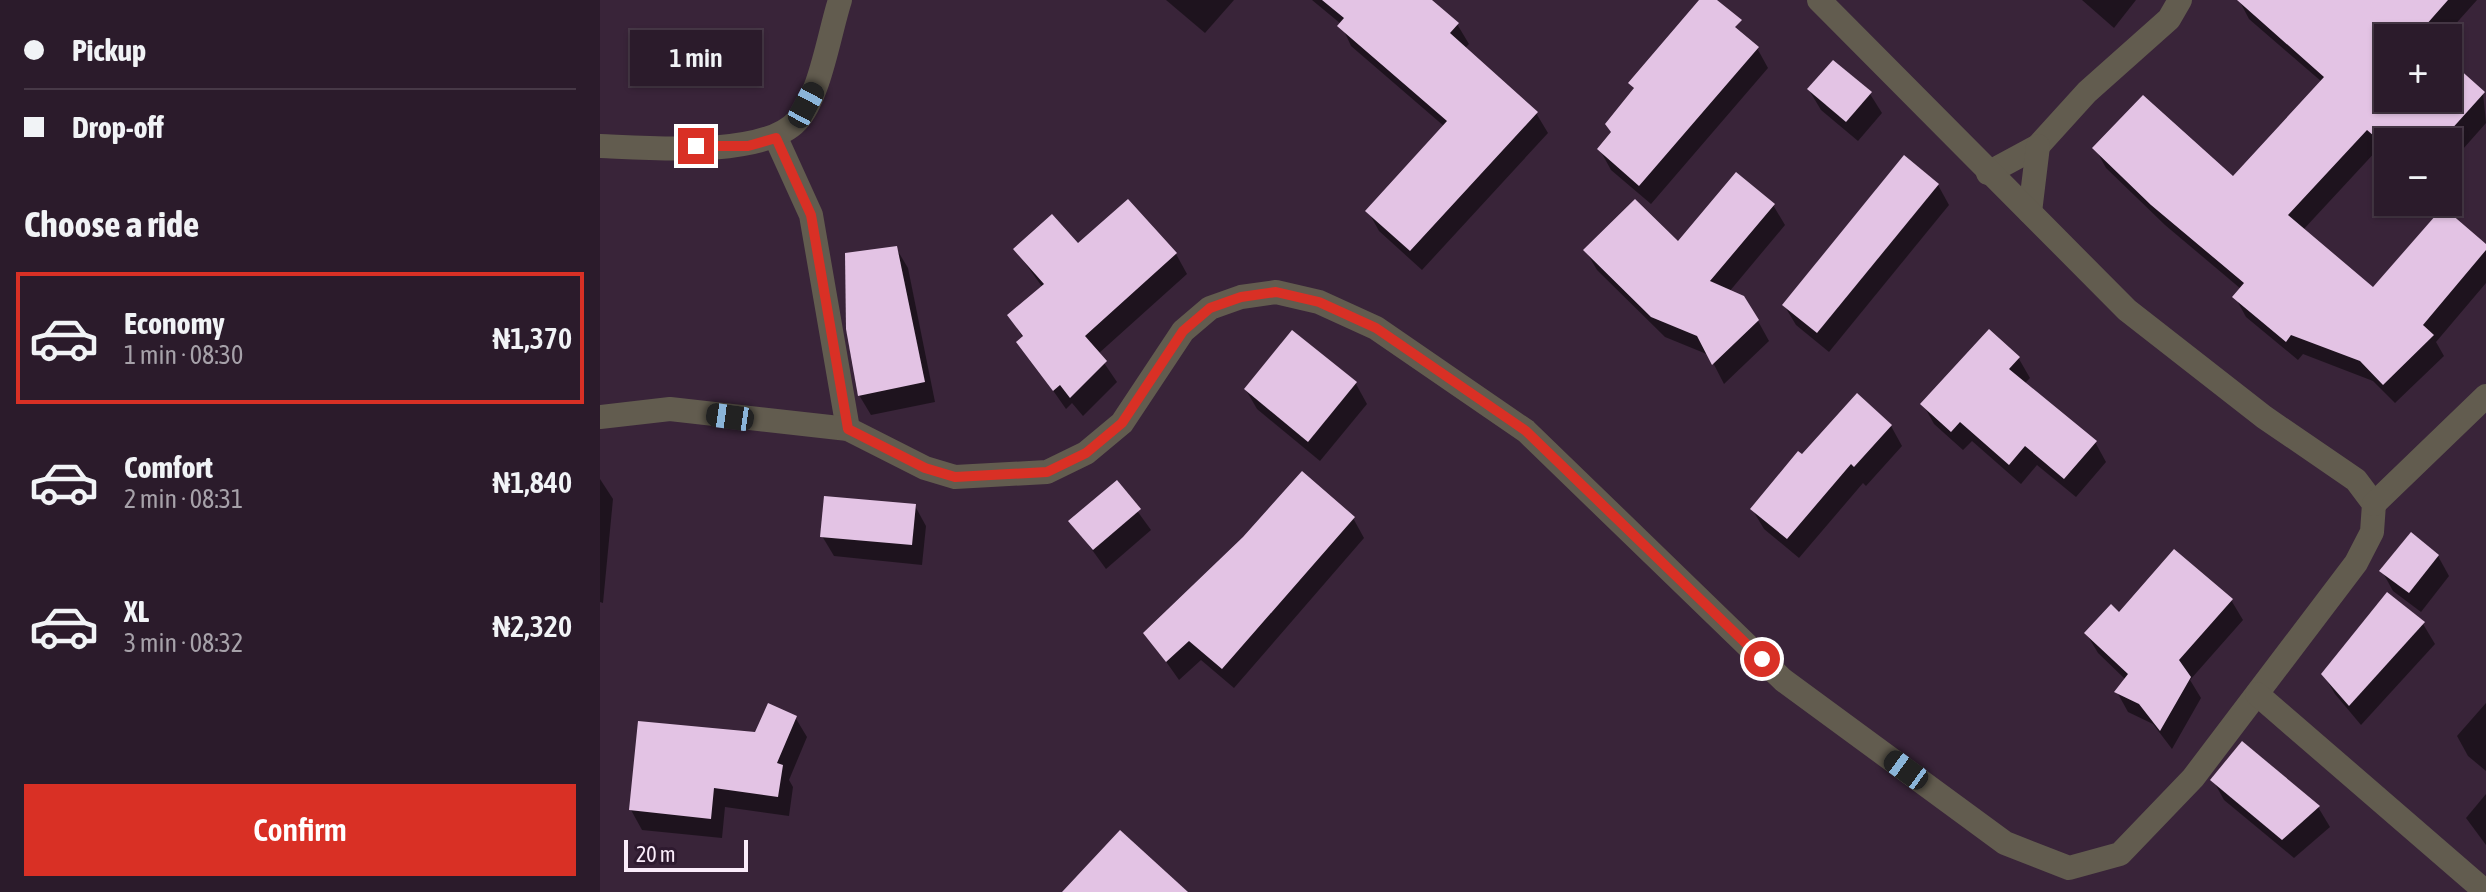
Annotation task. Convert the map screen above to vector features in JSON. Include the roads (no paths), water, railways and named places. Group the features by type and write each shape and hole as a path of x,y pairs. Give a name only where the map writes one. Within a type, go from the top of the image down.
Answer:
{"street":[{"path":"600,146 748,146 776,138 798,120 814,89 840,0"},
{"path":"600,417 670,409 848,429 925,468 955,477 1047,472 1086,453 1122,423 1183,331 1210,308 1241,297 1276,292 1319,302 1376,328 1526,431 1783,680 2005,843 2069,868 2120,854 2193,778 2356,563 2372,532 2374,504 2356,480 2264,417 2127,310 1819,0"},
{"path":"1988,173 2038,146 2087,92 2169,19 2180,0"},
{"path":"776,138 811,215 848,429"},
{"path":"2030,212 2038,146"},
{"path":"2374,504 2486,396"},
{"path":"2257,694 2486,892"}]}
